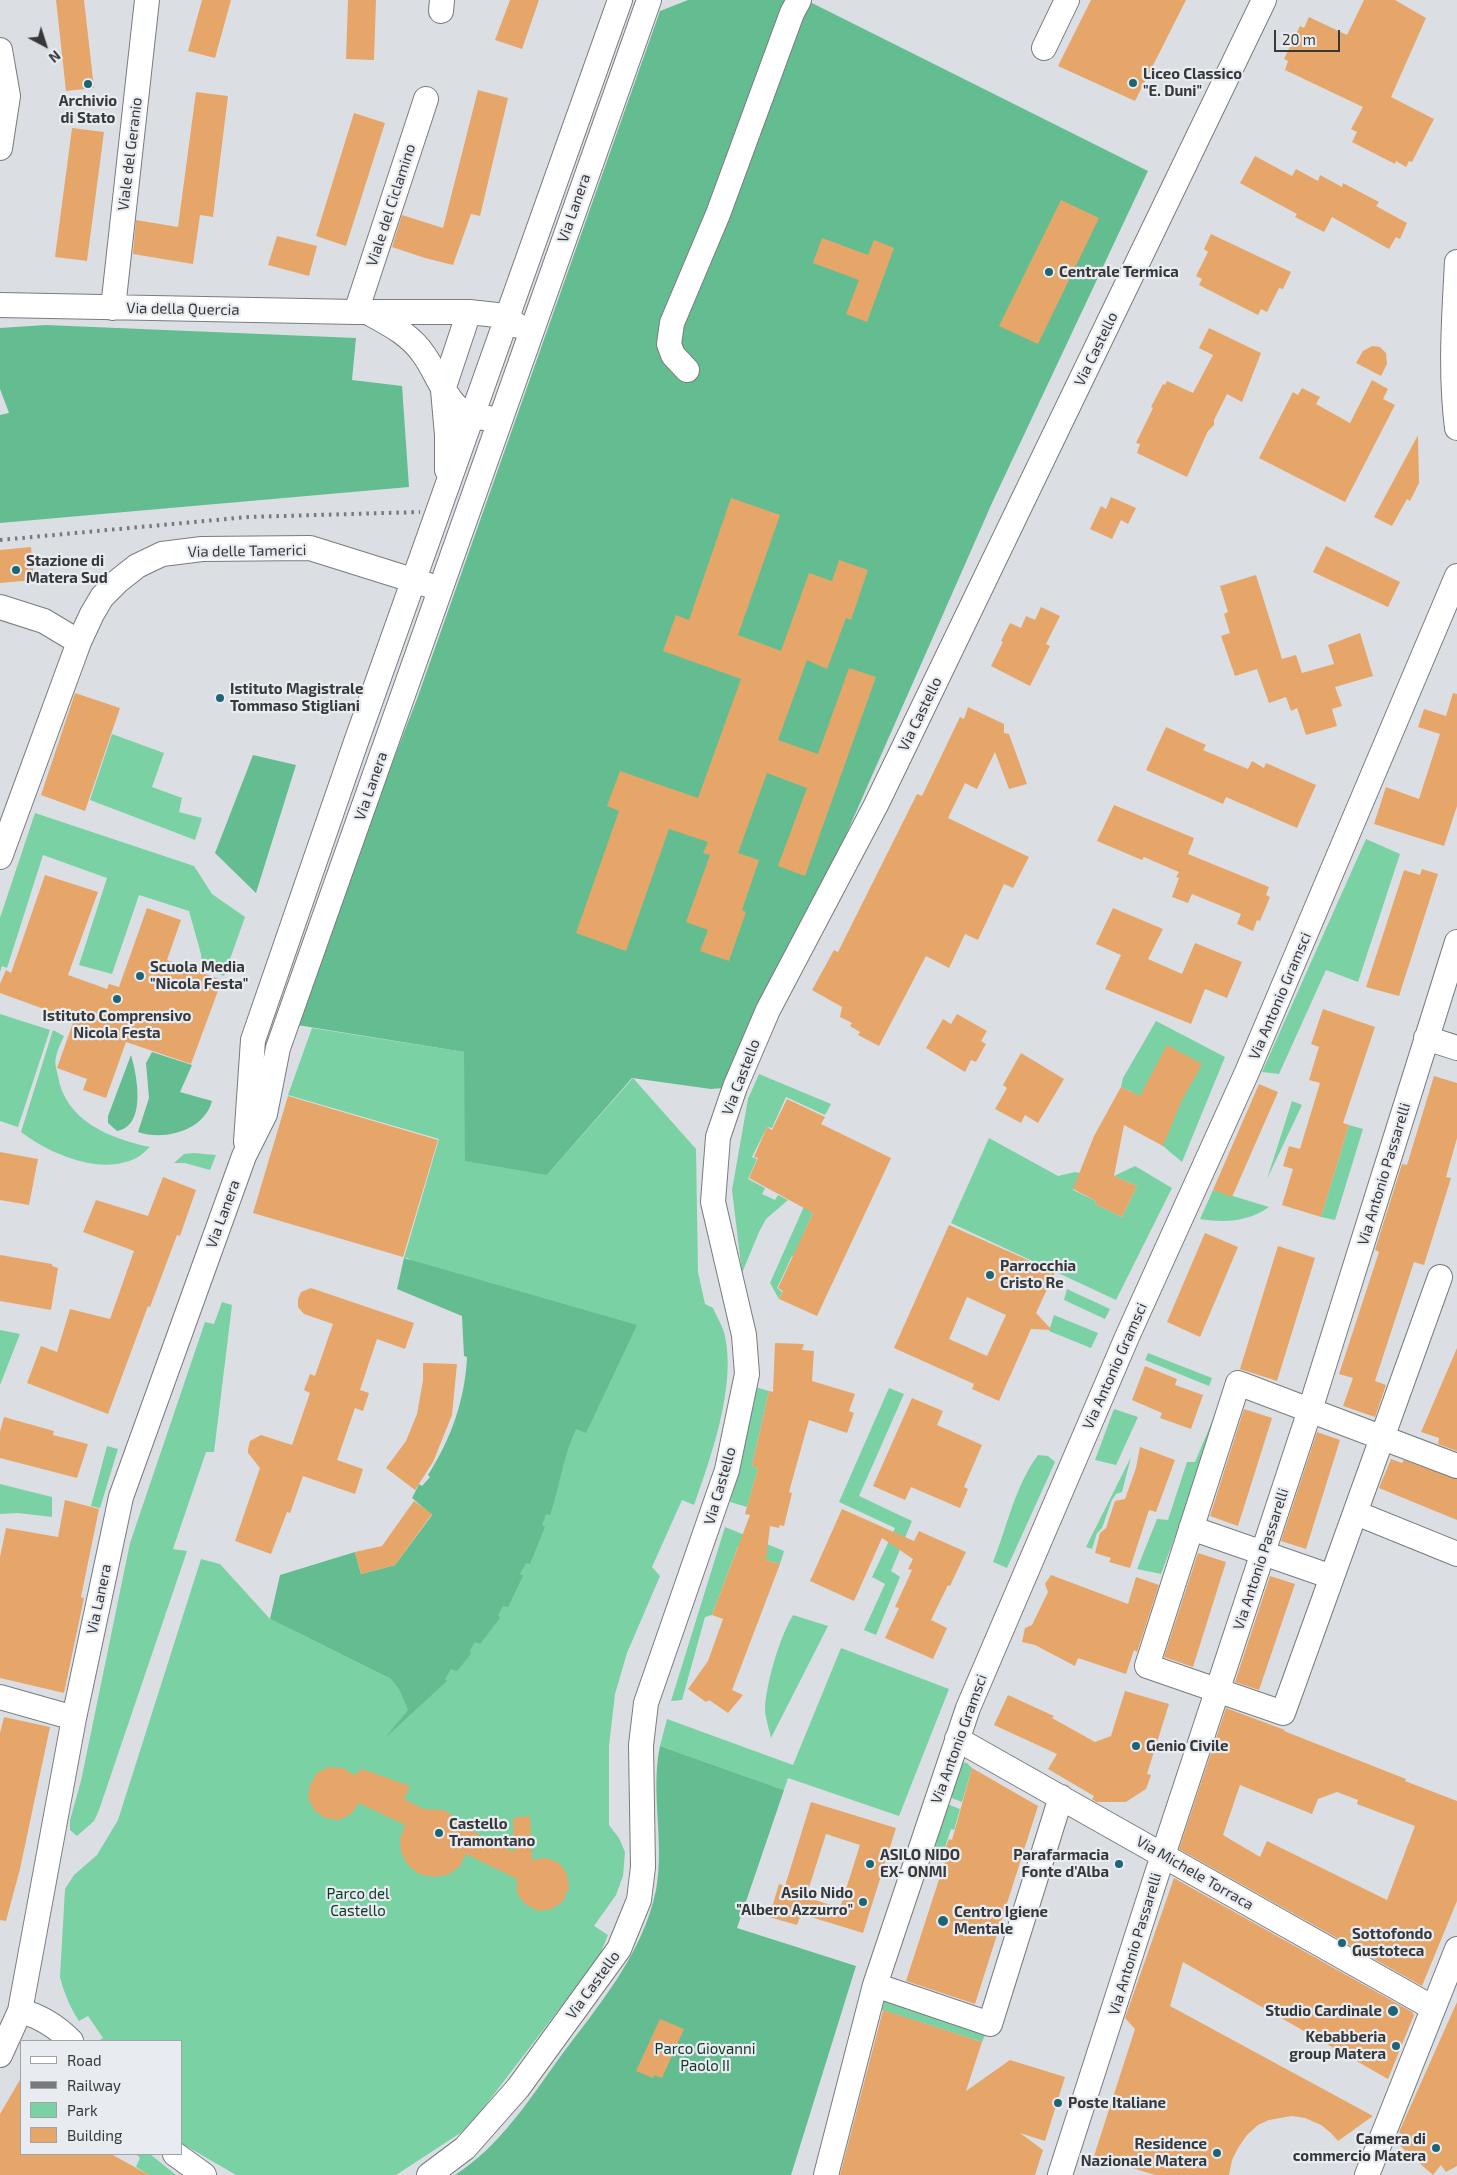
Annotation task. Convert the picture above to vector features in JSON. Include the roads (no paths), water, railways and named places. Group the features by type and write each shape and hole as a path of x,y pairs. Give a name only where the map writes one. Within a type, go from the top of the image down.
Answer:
{"street":[{"name":"Viale del Geranio","path":"113,308 147,0"},
{"name":"Via Lanera","path":"244,1156 252,1078 253,1040 473,416 506,316 620,0"},
{"name":"Via Lanera","path":"0,2054 20,2011 74,1718 121,1497 244,1156 265,1114 278,1048 649,0"},
{"path":"687,370 673,355 669,344 672,323 718,214 792,13 799,0"},
{"path":"1044,48 1067,0"},
{"name":"Via Castello","path":"429,2175 466,2148 518,2088 619,1949 639,1900 644,1867 641,1745 646,1703 728,1470 747,1374 744,1335 713,1202 718,1137 735,1087 768,1010 876,805 1264,0"},
{"path":"0,50 8,96 0,148"},
{"name":"Viale del Ciclamino","path":"361,312 426,99"},
{"path":"1457,262 1453,350 1454,405 1457,428"},
{"name":"Via della Quercia","path":"0,305 361,312 469,312 506,316"},
{"name":"Via della Quercia","path":"361,312 399,329 424,354 443,390"},
{"name":"Via Lanera","path":"447,489 447,435 443,390 469,312"},
{"path":"506,316 518,326 528,339"},
{"path":"443,390 450,402 473,416 484,418 501,417"},
{"name":"Via delle Tamerici","path":"0,857 79,642 92,614 102,597 118,580 137,566 162,554 202,549 310,548 440,589"},
{"name":"Via Antonio Gramsci","path":"826,2175 875,1985 968,1708 1127,1336 1247,1072 1457,576"},
{"path":"0,607 44,621 79,642"},
{"name":"Via Antonio Passarelli","path":"1060,2175 1310,1410 1457,942"},
{"path":"1426,1038 1457,1048"},
{"path":"1440,1277 1383,1438 1356,1513 1283,1713 1147,1666 1238,1383 1310,1410 1383,1438 1457,1466"},
{"path":"1356,1513 1457,1554"},
{"path":"1191,1528 1332,1578"},
{"path":"0,1697 74,1718"},
{"name":"Via Michele Torraca","path":"957,1739 1433,2008"},
{"path":"875,1985 990,2024 1061,1797"},
{"path":"1367,2175 1457,1949"},
{"path":"20,2011 37,2015 56,2026 70,2040"},
{"path":"176,2155 204,2175"}],"railway":[{"path":"0,540 248,517 420,512"}],"place":[{"name":"Liceo Classico \"E. Duni\"","path":"1133,83"},
{"name":"Archivio di Stato","path":"88,84"},
{"name":"Centrale Termica","path":"1049,272"},
{"name":"Stazione di Matera Sud","path":"16,570"},
{"name":"Istituto Magistrale Tommaso Stigliani","path":"220,698"},
{"name":"Scuola Media \"Nicola Festa\"","path":"140,976"},
{"name":"Istituto Comprensivo Nicola Festa","path":"117,999"},
{"name":"Parrocchia Cristo Re","path":"990,1275"},
{"name":"Genio Civile","path":"1136,1746"},
{"name":"Castello Tramontano","path":"439,1833"},
{"name":"ASILO NIDO EX- ONMI","path":"870,1864"},
{"name":"Parafarmacia Fonte d'Alba","path":"1119,1864"},
{"name":"Asilo Nido \"Albero Azzurro\"","path":"863,1902"},
{"name":"Centro Igiene Mentale","path":"943,1921"},
{"name":"Sottofondo Gustoteca","path":"1342,1943"},
{"name":"Studio Cardinale","path":"1393,2011"},
{"name":"Kebabberia group Matera","path":"1396,2046"},
{"name":"Poste Italiane","path":"1058,2103"},
{"name":"Camera di commercio Matera","path":"1436,2148"},
{"name":"Residence Nazionale Matera","path":"1217,2153"}],"park label":[{"name":"Parco del Castello","path":"358,1902"},
{"name":"Parco Giovanni Paolo II","path":"705,2058"}]}
